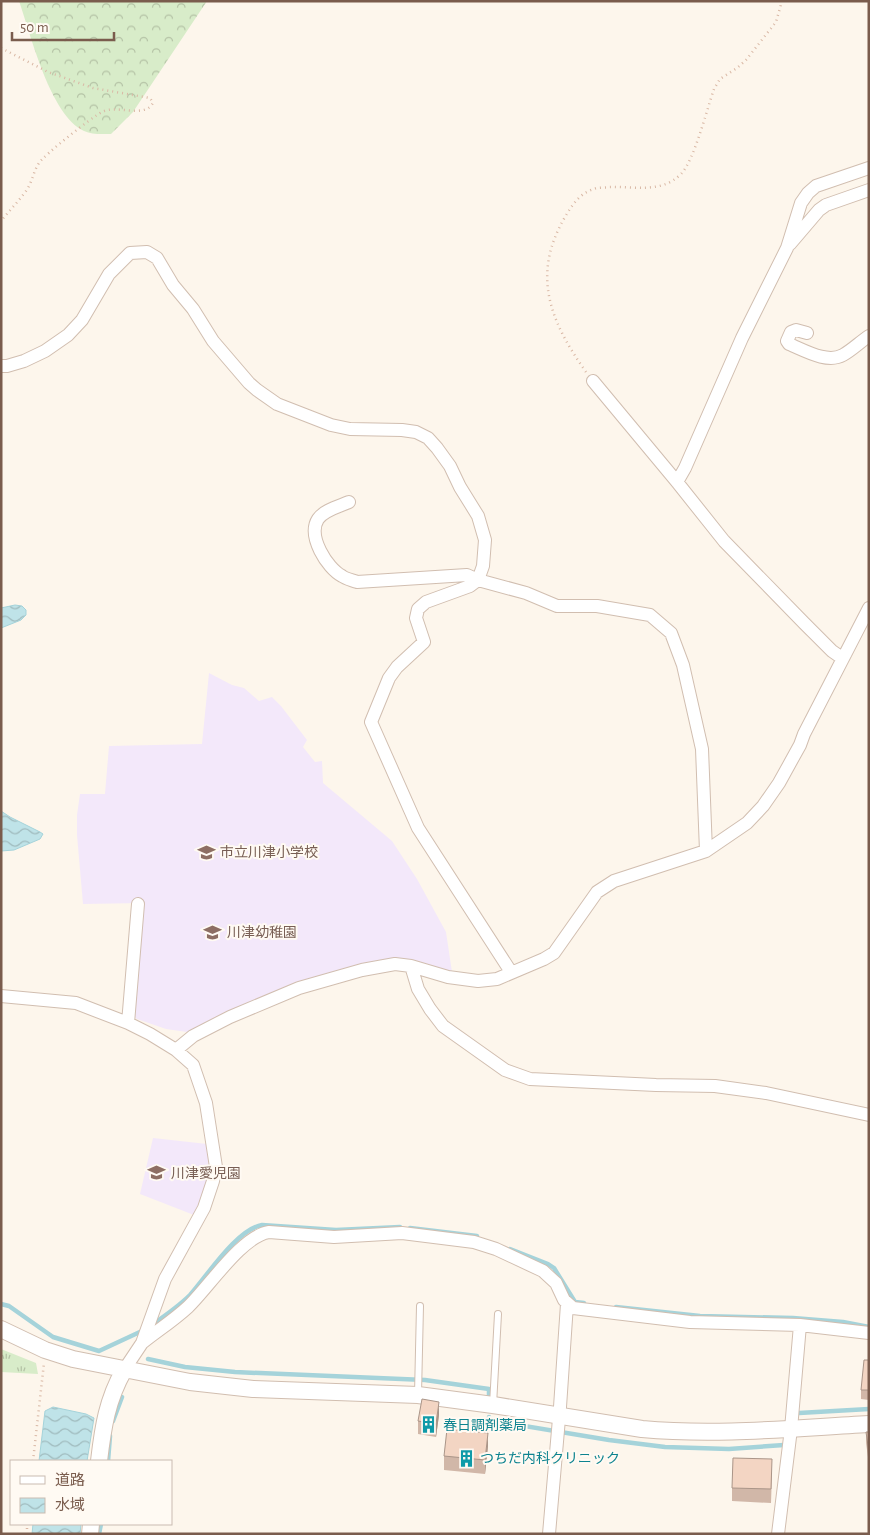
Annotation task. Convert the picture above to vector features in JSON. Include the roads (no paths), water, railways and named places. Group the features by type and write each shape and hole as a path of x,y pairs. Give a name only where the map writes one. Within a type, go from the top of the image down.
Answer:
{"street":[{"path":"677,482 685,468 742,338 787,248 801,203 816,186 869,168"},
{"path":"787,248 819,210 826,205 869,190"},
{"path":"1,366 24,361 45,351 68,335 82,320 109,274 130,253 147,252 157,258 213,341 257,390 277,404 332,425 350,429 416,432 428,438 438,448 478,516 485,540 483,566 478,580 470,586 426,602 418,609 416,618 424,642 397,667 389,678 371,722 418,828 511,972"},
{"path":"807,333 796,330 791,332 787,341 789,344 834,358 842,356 869,336"},
{"path":"593,381 724,541 832,651 842,658"},
{"path":"349,502 328,511 318,518 314,531 319,549 330,566 342,576 357,582 467,575 478,580 526,593 557,606 597,606 650,615 671,633 683,665 702,749 706,851"},
{"path":"176,1050 193,1036 230,1016 299,988 362,970 395,964 411,966 448,977 478,981 497,979 554,953 597,892 614,880 706,851 747,823 763,806 779,783 800,745 842,658 869,608"},
{"path":"128,1023 138,904"},
{"path":"411,966 418,989 430,1010 443,1026 506,1070 530,1079 715,1086 766,1093 869,1115"},
{"path":"1,996 76,1003 128,1023 176,1050 193,1065 206,1103 216,1167 213,1181 204,1208 164,1279 145,1333 116,1384 103,1423 98,1460"},
{"path":"145,1333 188,1307 248,1242 260,1233 269,1232 334,1237 402,1233 474,1242 496,1249 543,1270 556,1284 567,1304 573,1308 690,1322 800,1325 869,1333"},
{"path":"549,1534 567,1304"},
{"path":"778,1534 800,1325"},
{"path":"1,1329 45,1350 73,1359 190,1382 253,1390 418,1385 492,1405 558,1426 626,1427 722,1433 869,1424"}],"lane":[{"path":"418,1385 420,1306"},
{"path":"492,1405 498,1314"}],"water":[{"path":"15,605 22,606 26,610 26,615 21,620 1,628 1,608"},
{"path":"1,811 43,834 40,839 14,850 1,851"},
{"path":"53,1407 86,1414 94,1418 87,1460 39,1460 45,1411"},
{"path":"33,1525 81,1525 80,1534 32,1534"}],"waterway":[{"path":"153,1324 190,1295 223,1254 252,1228 262,1225 336,1230 400,1227"},
{"path":"410,1228 477,1236"},
{"path":"510,1249 554,1268 575,1302 584,1303"},
{"path":"1,1304 9,1306 53,1337 99,1351 142,1331"},
{"path":"616,1307 700,1316 793,1318 843,1322 869,1327"},
{"path":"148,1359 185,1367 235,1372 425,1380 489,1389 489,1395"},
{"path":"113,1421 122,1397"},
{"path":"799,1413 869,1409"},
{"path":"489,1417 489,1420 609,1440 665,1447 729,1449 784,1445"},
{"path":"108,1460 110,1436"},
{"path":"99,1534 101,1525"}],"place":[{"name":"市立川津小学校","path":"206,852"},
{"name":"川津幼稚園","path":"213,932"},
{"name":"川津愛児園","path":"157,1173"},
{"name":"春日調剤薬局","path":"429,1425"},
{"name":"つちだ内科クリニック","path":"466,1458"}]}
